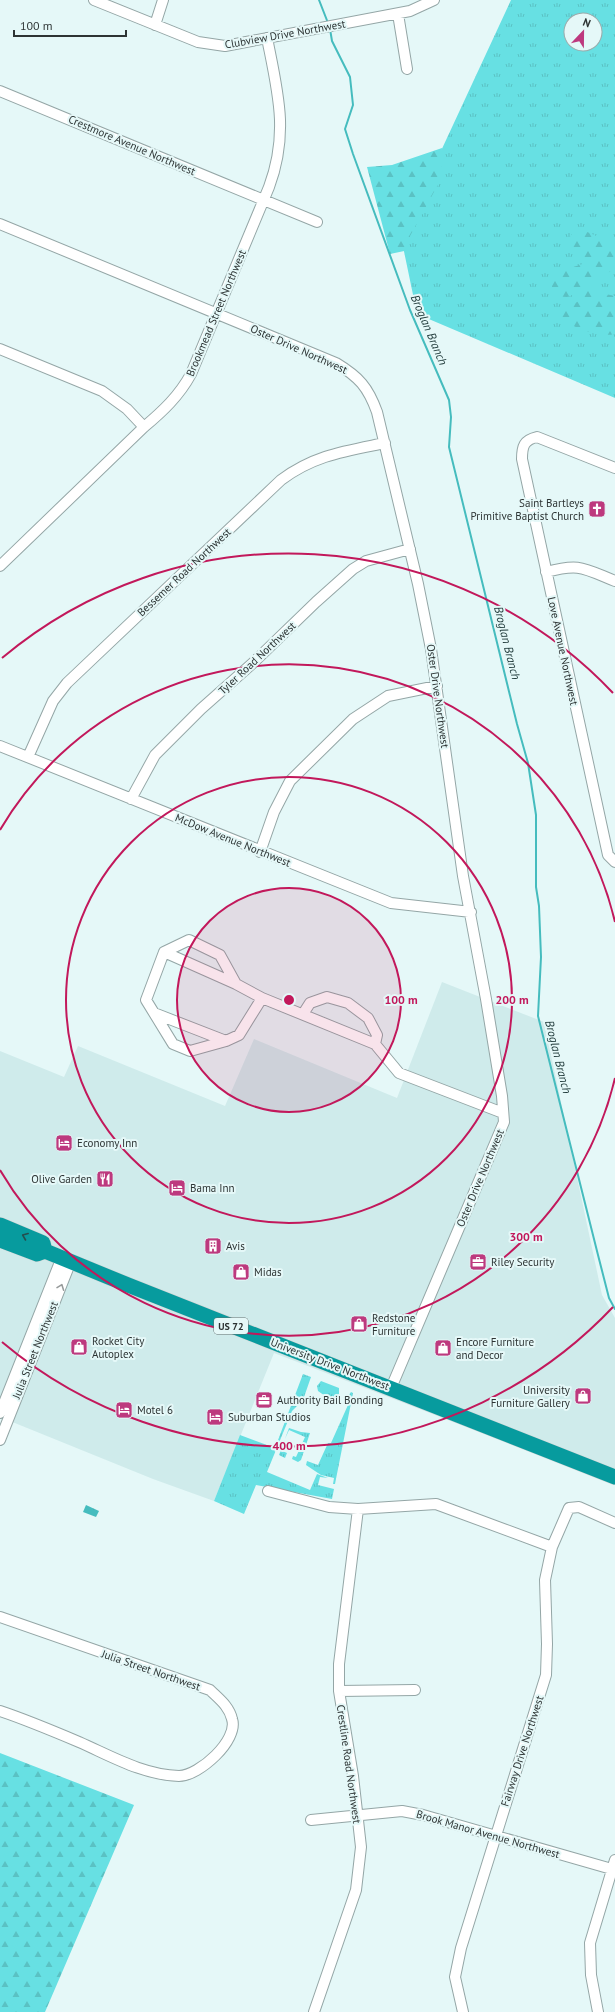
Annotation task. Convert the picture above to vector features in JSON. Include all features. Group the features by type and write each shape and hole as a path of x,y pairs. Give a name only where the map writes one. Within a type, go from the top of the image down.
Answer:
{"highway":[{"name":"University Drive Northwest","path":"0,1225 43,1243 45,1251"},
{"name":"University Drive Northwest","path":"0,1240 37,1254 45,1251 66,1259 128,1285 615,1477"}],"street":[{"name":"Clubview Drive Northwest","path":"94,0 198,42 225,46 321,27 398,14 410,11 434,0"},
{"path":"155,25 163,0"},
{"path":"398,14 407,69"},
{"name":"Brookmead Street Northwest","path":"0,566 144,427 166,408 186,384 263,200 277,161 281,129 268,38"},
{"name":"Crestmore Avenue Northwest","path":"0,91 317,222"},
{"name":"Oster Drive Northwest","path":"0,224 336,363 362,382 373,400 410,549 430,642 463,876 471,912 504,1122 391,1388"},
{"path":"0,349 102,391 127,410 144,427"},
{"name":"Love Avenue Northwest","path":"615,468 537,437 528,440 522,448 522,459 608,855 615,862"},
{"name":"Bessemer Road Northwest","path":"28,757 50,708 67,683 281,480 297,468 323,457 385,444"},
{"name":"Tyler Road Northwest","path":"131,799 155,755 201,709 254,662 353,569 366,561 410,549"},
{"path":"546,572 578,566 615,581"},
{"path":"260,852 274,812 290,781 353,719 388,696 437,686"},
{"name":"McDow Avenue Northwest","path":"0,746 260,852 391,903 471,912"},
{"path":"236,984 220,955 189,940 164,952 146,1000 173,1044 190,1051 226,1041 239,1035 262,998"},
{"path":"164,952 236,984 262,998 375,1044 398,1073 503,1114"},
{"path":"303,1014 310,1004 328,997 348,1003 368,1018 377,1035 375,1044"},
{"path":"154,1013 226,1041"},
{"name":"Julia Street Northwest","path":"0,1413 66,1259"},
{"name":"Julia Street Northwest","path":"0,1440 66,1259"},
{"path":"268,1491 329,1507 358,1509 436,1504 552,1547"},
{"name":"Fairway Drive Northwest","path":"463,2012 455,1976 461,1948 546,1674 547,1644 545,1580 552,1547 569,1508 579,1507 615,1523"},
{"name":"Crestline Road Northwest","path":"314,2012 356,1890 361,1847 339,1690 339,1664 358,1509"},
{"name":"Julia Street Northwest","path":"0,1616 210,1690 225,1704 233,1720 229,1738 218,1754 200,1769 181,1776 158,1774 132,1766 71,1739 0,1711"},
{"path":"339,1690 415,1690"},
{"name":"Brook Manor Avenue Northwest","path":"311,1820 357,1815 409,1812 423,1814 495,1836 614,1866"},
{"path":"598,2012 591,1975 590,1943 614,1866"}],"shaded area":[{"path":"442,982 544,1022 602,1295 615,1318 615,1484 274,1353 214,1501 153,1479 0,1417 0,1051 64,1077 78,1046 225,1106 254,1039 397,1098"}],"green space":[{"path":"511,0 615,0 615,398 417,314 401,237"},
{"path":"442,148 441,179 410,236 409,250 390,254 367,167 392,165"},
{"path":"576,227 610,242 615,250 615,268 594,283 596,292 615,296 615,334 607,335 585,331 558,317 561,310 581,300 580,292 567,297 552,296 552,282 563,270 583,264 567,242"},
{"path":"303,1374 311,1377 303,1400 292,1411 267,1472 310,1490 317,1474 328,1478 320,1477 318,1485 334,1489 332,1499 256,1485 244,1514 214,1501 240,1435 275,1448"},
{"path":"321,1381 339,1388 339,1395 336,1398 328,1398 318,1391 317,1386"},
{"path":"351,1392 353,1393 335,1484 333,1484 334,1478 321,1475 306,1465 307,1461 318,1465 328,1443 331,1443 348,1405 343,1403"},
{"path":"289,1428 310,1433 301,1460 298,1462 292,1459 293,1456 296,1457 305,1437 289,1430 285,1439"},
{"path":"281,1450 287,1453 285,1458 279,1455"},
{"path":"0,1753 134,1805 45,2012 0,2012"}],"water":[{"path":"86,1505 99,1511 96,1517 83,1512"}],"waterway":[{"name":"Broglan Branch","path":"319,0 328,23"},
{"name":"Broglan Branch","path":"330,29 332,41 350,77 353,105 345,129 353,154 410,310 449,400 451,417 449,447 517,724 528,763 536,815 536,887 539,906 541,957 538,1016 609,1298 615,1309"}],"place":[{"name":"Saint Bartleys Primitive Baptist Church","path":"597,509"},
{"name":"Economy Inn","path":"64,1143"},
{"name":"Olive Garden","path":"105,1179"},
{"name":"Bama Inn","path":"177,1188"},
{"name":"Avis","path":"213,1246"},
{"name":"Riley Security","path":"478,1262"},
{"name":"Midas","path":"241,1272"},
{"name":"Redstone Furniture","path":"359,1324"},
{"name":"Rocket City Autoplex","path":"79,1347"},
{"name":"Encore Furniture and Decor","path":"443,1348"},
{"name":"University Furniture Gallery","path":"583,1396"},
{"name":"Authority Bail Bonding","path":"264,1400"},
{"name":"Motel 6","path":"124,1410"},
{"name":"Suburban Studios","path":"215,1417"}]}
